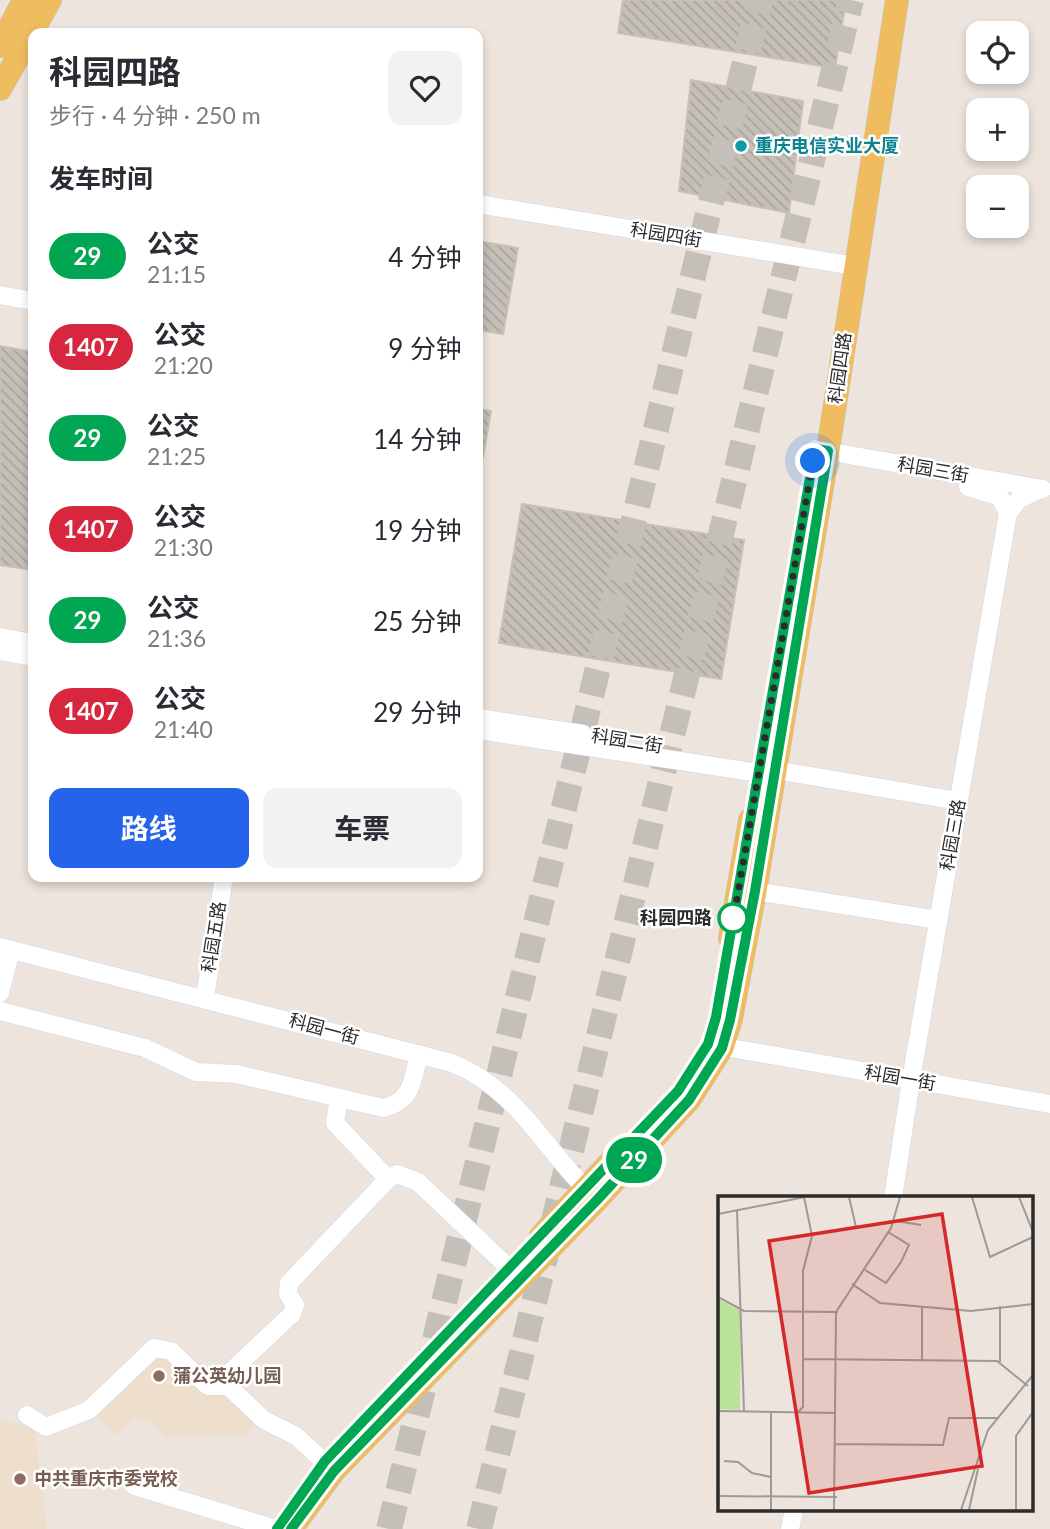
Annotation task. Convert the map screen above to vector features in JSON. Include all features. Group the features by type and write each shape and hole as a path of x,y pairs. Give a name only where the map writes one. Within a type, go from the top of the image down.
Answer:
{"main road":[{"path":"34,28 50,0"},
{"name":"科园四路","path":"715,1046 716,1017 821,456 882,0"},
{"name":"科园四路","path":"848,265 897,0"},
{"path":"0,46 23,1"},
{"path":"0,89 28,39"},
{"name":"科园四路","path":"276,1529 329,1466 509,1268 689,1100 730,1020 755,891 764,769"},
{"name":"科园四路","path":"290,1529 329,1466 591,1194"}],"street":[{"name":"科园四街","path":"483,205 848,265"},
{"path":"0,295 28,300"},
{"name":"科园三街","path":"821,456 1046,490"},
{"name":"科园三街","path":"821,456 987,491 1000,497 1008,513"},
{"path":"1008,513 1019,499 1046,490"},
{"name":"科园三路","path":"894,1196 911,1080 1008,513"},
{"path":"0,637 28,642"},
{"path":"0,651 28,656"},
{"name":"科园二街","path":"483,719 958,801"},
{"name":"科园二街","path":"483,731 764,769"},
{"name":"科园五路","path":"205,997 223,882"},
{"path":"755,891 938,920"},
{"path":"0,993 5,948"},
{"name":"科园一街","path":"5,948 205,997 462,1067 494,1085 521,1111 591,1194"},
{"path":"0,1011 145,1048 196,1072 237,1074 383,1108 402,1102 407,1096 419,1054"},
{"name":"科园一街","path":"715,1046 1050,1104"},
{"path":"339,1098 335,1123 388,1179"},
{"path":"228,1386 228,1374 292,1314 295,1306 288,1294 289,1283 388,1179 397,1174 418,1182 509,1268"},
{"path":"27,1415 46,1427 81,1416 154,1348 171,1350 208,1385 228,1386 264,1420 296,1436 329,1466"},
{"path":"134,1486 276,1529"}],"shaded area":[{"name":"蒲公英幼儿园","path":"152,1353 169,1357 208,1395 229,1395 256,1422 244,1435 168,1437 148,1421 133,1419 116,1435 92,1413"},
{"name":"中共重庆市委党校","path":"0,1419 35,1429 47,1529 0,1529"}],"building":[{"path":"623,0 846,0 835,68 618,33"},
{"name":"重庆电信实业大厦","path":"691,80 803,101 789,213 679,191"},
{"path":"483,242 518,248 503,334 483,331"},
{"path":"0,346 28,351 28,569 0,565"},
{"path":"483,410 491,411 483,457"},
{"path":"522,504 744,540 721,679 499,643"}],"tunnel":[{"path":"389,1529 760,0"},
{"path":"479,1529 851,0"}],"bus line":[{"name":"29","path":"277,1529 325,1461 678,1091 708,1044 716,1017 815,449 828,451 755,891 722,1048 689,1100 597,1200 334,1471 291,1529"}],"place":[{"name":"重庆电信实业大厦","path":"741,146"},
{"name":"科园四路","path":"733,918"},
{"name":"蒲公英幼儿园","path":"159,1376"},
{"name":"中共重庆市委党校","path":"20,1479"}],"route":[{"path":"733,918 733,921 813,461"}]}
